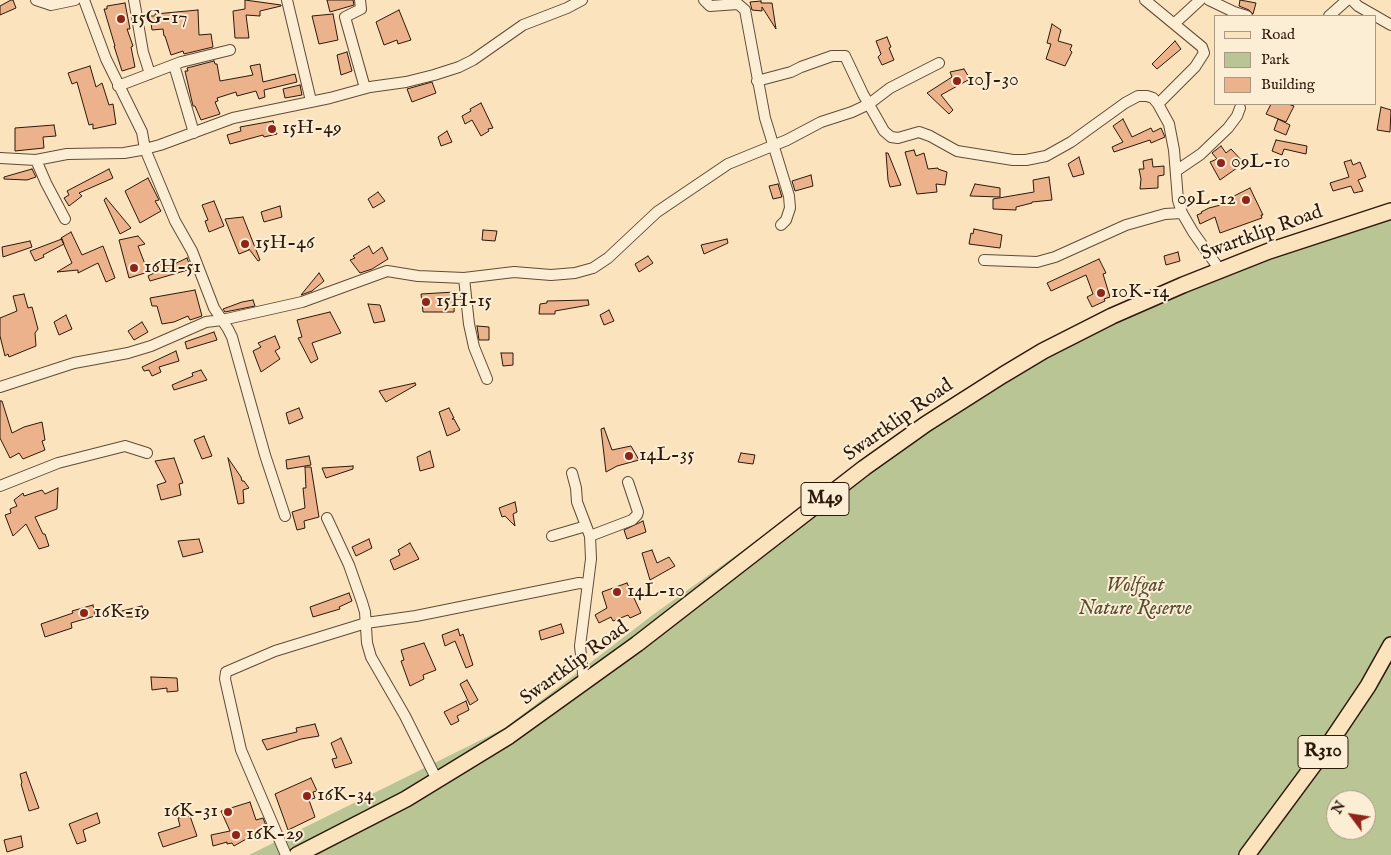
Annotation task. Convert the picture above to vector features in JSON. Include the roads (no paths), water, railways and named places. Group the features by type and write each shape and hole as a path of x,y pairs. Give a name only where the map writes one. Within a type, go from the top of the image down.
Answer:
{"main road":[{"name":"Swartklip Road","path":"297,855 406,798 509,736 637,644 864,468 969,396 1042,351 1112,316 1220,270 1269,251 1391,211"},
{"name":"R310","path":"1248,855 1333,739 1368,686 1391,645"}],"street":[{"path":"36,0 51,5 75,0"},
{"path":"84,0 106,59 142,132 145,149 175,221 192,251 210,301 228,329 285,516"},
{"path":"134,0 143,52 150,74"},
{"path":"287,0 311,101"},
{"path":"360,0 361,9 345,17 365,88"},
{"path":"0,158 36,160 67,154 124,153 145,149 233,118 365,88 406,82 459,67 473,60 523,25 567,8 582,0"},
{"path":"704,0 710,6 738,4 744,8 757,81 772,145 789,196 790,208 786,220 781,225"},
{"path":"1145,0 1202,47 1204,53 1195,67 1158,104"},
{"path":"1175,23 1200,0"},
{"path":"1209,0 1244,15"},
{"path":"1330,15 1346,0"},
{"path":"1352,0 1358,6 1374,15"},
{"path":"1376,16 1391,25"},
{"path":"118,86 174,65 230,50"},
{"path":"757,81 791,72 832,56 846,56 863,94 884,131 891,137 898,138 919,132 957,151 1013,160 1026,160 1046,156 1071,142 1125,103 1138,96 1153,98 1169,124 1173,138 1178,200 1182,212 1193,232 1220,270"},
{"path":"0,387 74,363 121,356 152,346 206,322 302,302 387,271 418,276 464,278 514,272 551,275 575,273 593,268 624,244 657,212 728,164 787,140 821,122 852,112 869,104 890,88 939,63"},
{"path":"174,65 194,133"},
{"path":"1176,170 1201,154 1228,128 1237,116 1240,108"},
{"path":"36,160 65,219"},
{"path":"984,260 1037,262 1055,257 1126,225 1164,214 1182,212"},
{"path":"464,278 470,331 487,379"},
{"path":"0,486 58,463 125,446 147,453"},
{"path":"572,473 578,502 588,531 591,559 580,646 584,682"},
{"path":"552,536 588,531 632,520 637,516 638,512 628,482"},
{"path":"327,518 349,565 366,612 367,642 371,656 437,780"},
{"path":"286,855 243,756 224,675 226,672 275,651 366,623 416,616 579,583 587,584"}],"place":[{"name":"15G-17","path":"121,19"},
{"name":"10J-30","path":"957,81"},
{"name":"15H-49","path":"272,129"},
{"name":"09L-10","path":"1221,163"},
{"name":"09L-12","path":"1246,200"},
{"name":"15H-46","path":"245,244"},
{"name":"16H-51","path":"134,268"},
{"name":"10K-14","path":"1101,293"},
{"name":"15H-15","path":"426,302"},
{"name":"14L-35","path":"629,456"},
{"name":"14L-10","path":"617,592"},
{"name":"16K-19","path":"84,613"},
{"name":"16K-34","path":"307,796"},
{"name":"16K-31","path":"228,812"},
{"name":"16K-29","path":"236,835"}],"park label":[{"name":"Wolfgat Nature Reserve","path":"1135,598"}]}
